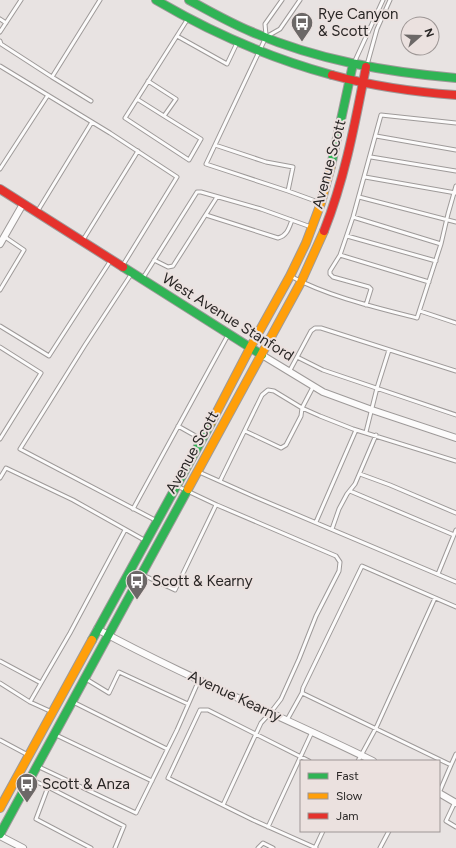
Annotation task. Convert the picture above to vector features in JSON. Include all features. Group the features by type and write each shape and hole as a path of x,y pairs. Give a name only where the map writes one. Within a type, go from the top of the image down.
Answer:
{"main road":[{"path":"156,0 188,18 238,42 316,71 363,83 429,93 455,94"},
{"path":"191,1 222,18 266,37 300,49 366,67 412,74 456,78"},
{"name":"Avenue Scott","path":"0,808 97,629 177,486 290,276 306,243 321,203 336,145 353,64"},
{"name":"Avenue Scott","path":"0,835 84,678 301,282 317,248 334,204 348,153 366,67"},
{"name":"West Avenue Stanford","path":"0,189 262,355"}],"street":[{"path":"0,244 24,204"},
{"name":"West Avenue Stanford","path":"262,355 323,392 456,438"},
{"name":"Avenue Kearny","path":"97,629 199,680 312,732 359,758"},
{"path":"440,794 456,802"},
{"path":"0,835 23,848"}],"lane":[{"path":"0,32 21,0"},
{"path":"52,77 100,0"},
{"path":"282,0 265,24 266,37 206,164 321,203"},
{"path":"266,37 280,29 300,0"},
{"path":"353,64 382,0"},
{"path":"366,67 377,29 390,0"},
{"path":"137,99 201,140 189,160 125,118 188,18"},
{"path":"0,19 6,23"},
{"path":"177,36 227,64 238,42"},
{"path":"0,41 1,44 91,101"},
{"path":"0,66 178,177 122,267"},
{"path":"148,81 176,99 164,116"},
{"path":"0,169 48,95"},
{"path":"366,305 371,289 369,287 333,277 330,274 330,271 340,255 347,236 382,115 456,123"},
{"path":"37,212 92,122"},
{"path":"376,136 456,150"},
{"path":"215,145 266,162 293,167 288,191"},
{"path":"82,241 138,151"},
{"path":"371,156 456,171"},
{"path":"0,159 5,162"},
{"path":"365,177 455,192"},
{"path":"290,276 323,292 417,318 436,261 456,186"},
{"path":"142,279 197,192 217,196 312,227"},
{"path":"154,260 168,267 173,266 217,196"},
{"path":"359,197 456,222"},
{"path":"206,215 278,238 283,237 287,233 292,220"},
{"path":"353,217 441,244"},
{"path":"347,236 436,261"},
{"path":"0,290 24,250 4,237"},
{"path":"340,255 429,282"},
{"path":"0,326 49,356 111,260"},
{"path":"132,273 20,449 157,521"},
{"path":"420,311 456,323"},
{"path":"289,372 311,331 315,328 321,328 456,371"},
{"path":"133,509 229,334"},
{"path":"0,347 41,373 0,439"},
{"path":"366,432 377,388 389,350"},
{"path":"298,357 323,370 456,416"},
{"path":"245,431 281,448 286,445 301,416 302,408 313,387"},
{"path":"220,481 262,395 268,390 274,391 302,408 356,430 456,461"},
{"path":"178,426 201,439"},
{"path":"316,522 356,430"},
{"path":"332,529 339,509 360,474 376,435"},
{"path":"0,478 6,468 73,500 146,541"},
{"path":"198,471 456,582"},
{"path":"360,474 456,513"},
{"path":"177,486 216,505 336,556 340,562 339,571 316,616 281,699 261,723 223,805"},
{"path":"350,491 454,535"},
{"path":"141,575 174,590 216,505"},
{"path":"30,702 70,633 125,530"},
{"path":"438,574 456,530"},
{"path":"287,720 302,693 303,688 362,566 456,607"},
{"path":"359,758 376,728 435,598"},
{"path":"0,661 41,682"},
{"path":"84,678 108,693 119,672 188,704"},
{"path":"37,766 136,813 199,680"},
{"path":"0,683 30,702 52,712"},
{"path":"302,693 451,765"},
{"path":"72,702 167,749"},
{"path":"307,760 208,710 200,710 168,778 268,827 316,848 323,832"},
{"path":"268,827 312,732"},
{"path":"54,734 152,781"},
{"path":"0,740 29,755"},
{"path":"440,791 456,754"},
{"path":"30,779 124,826 115,848"},
{"path":"48,788 36,819 91,848"},
{"path":"456,802 446,821 456,827"},
{"path":"380,848 388,832"},
{"path":"258,848 263,843 273,848"}],"traffic: fast":[{"path":"156,0 198,23 242,44 286,61 332,75"},
{"path":"189,0 244,28 301,50 378,68 456,78"},
{"path":"331,166 353,64"},
{"path":"123,267 262,355"},
{"path":"92,640 211,423"},
{"path":"0,834 188,489"}],"traffic: slow":[{"path":"211,423 290,276 306,243 321,203 331,166"},
{"path":"188,489 301,282 324,231"},
{"path":"0,808 92,640"}],"traffic: jam":[{"path":"324,231 344,171 366,67"},
{"path":"332,75 394,88 456,95"},
{"path":"0,189 123,267"}],"place":[{"name":"Rye Canyon & Scott","path":"302,42"},
{"name":"Scott & Kearny","path":"137,600"},
{"name":"Scott & Anza","path":"27,804"}]}
